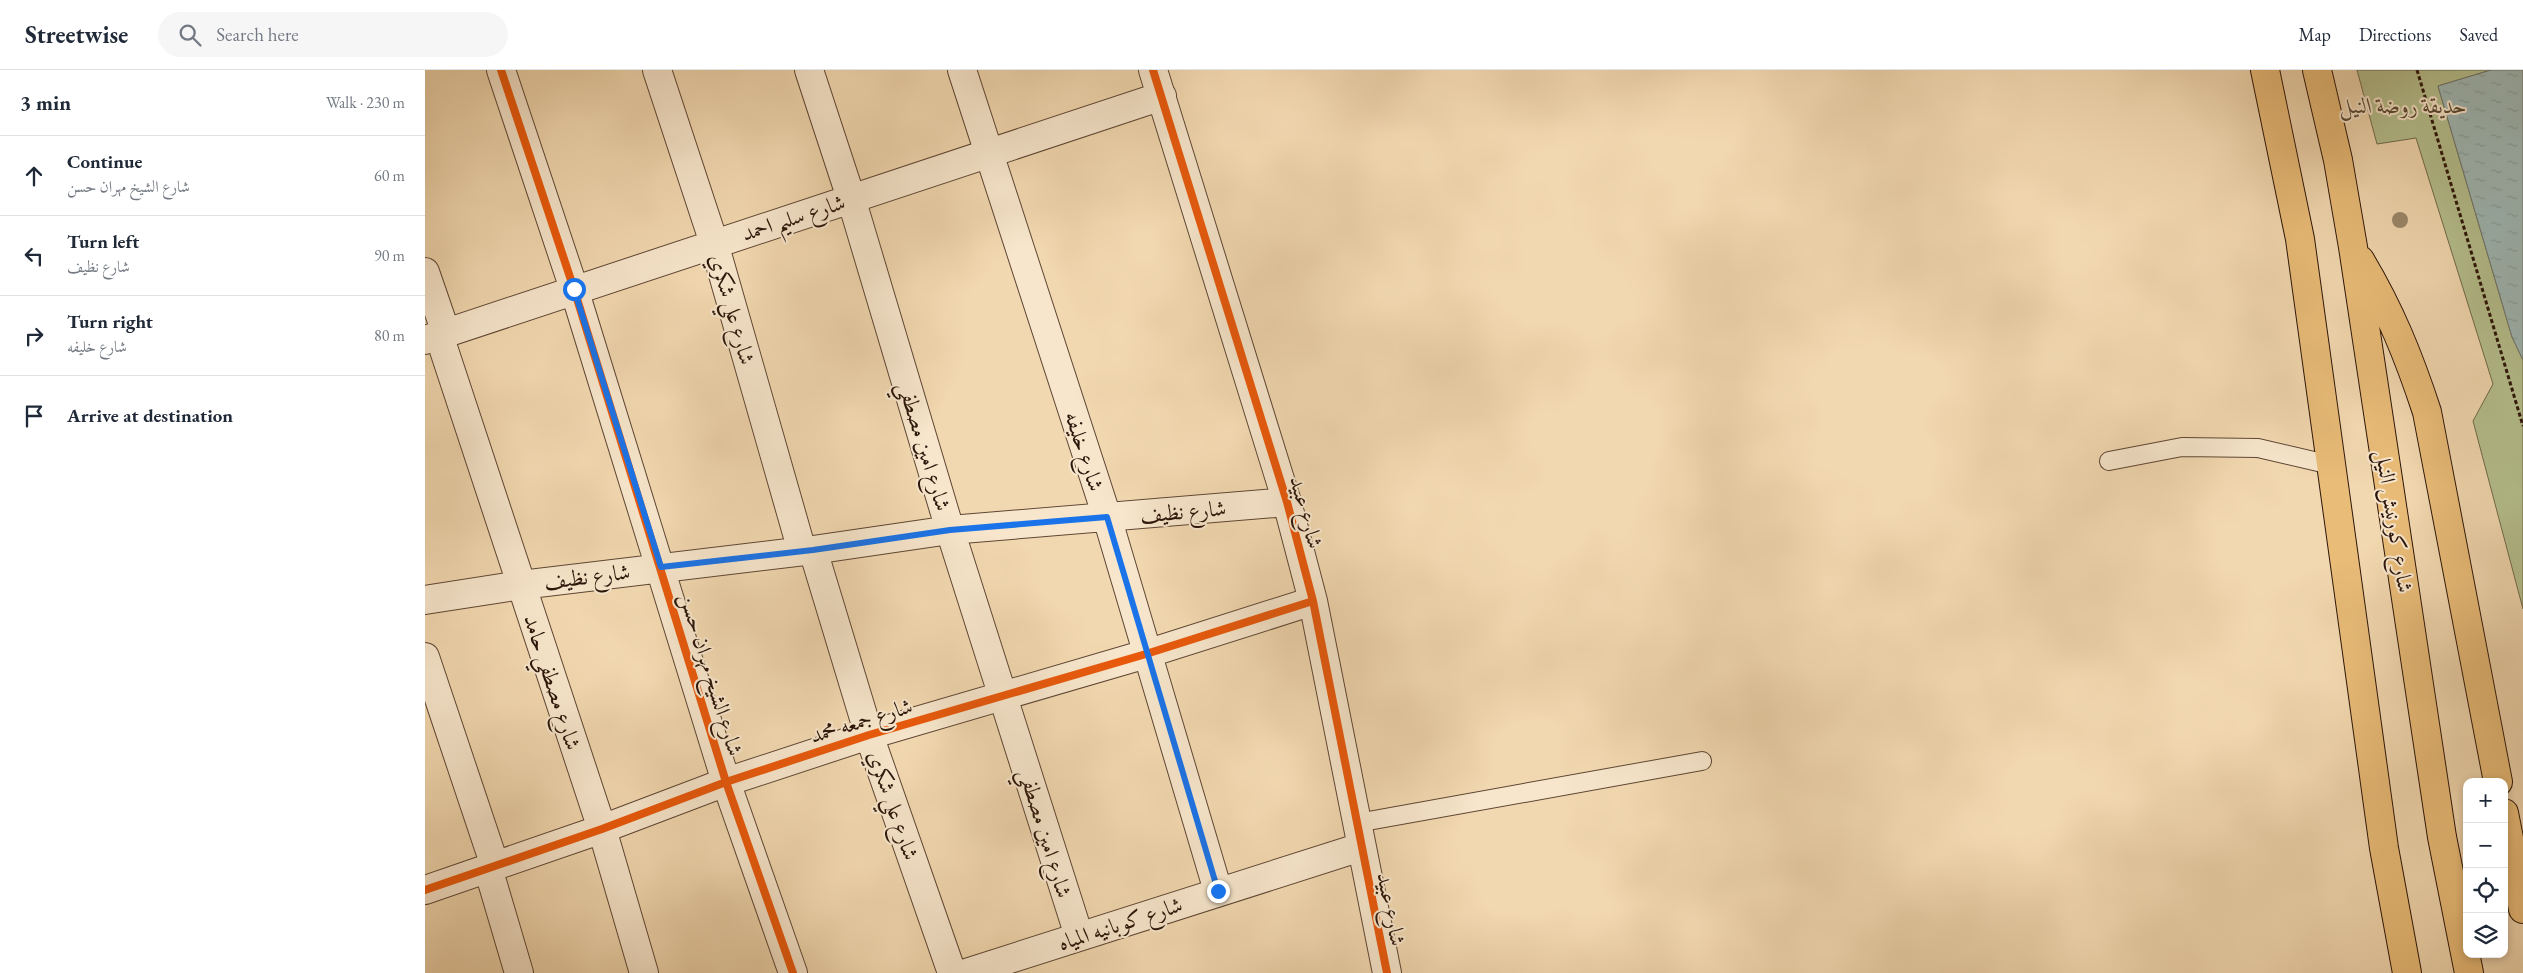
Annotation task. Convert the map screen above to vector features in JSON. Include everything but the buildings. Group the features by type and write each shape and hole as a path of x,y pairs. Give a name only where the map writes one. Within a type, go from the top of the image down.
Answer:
{"highway":[{"path":"2265,70 2286,163 2300,239 2384,848 2407,973"},
{"name":"شارع كورنيش النيل","path":"2317,70 2338,160 2353,247 2442,837 2469,973"},
{"path":"2353,247 2384,299 2409,354 2427,412 2497,778"},
{"path":"2506,823 2523,909"}],"street":[{"name":"شارع الشيخ مهران حسن","path":"501,70 574,289 726,782 793,973"},
{"name":"شارع علي شكري","path":"657,70 714,243 807,550 952,973"},
{"name":"شارع امين مصطفي","path":"809,70 851,198 950,530 1079,936"},
{"name":"شارع خليفه","path":"962,70 1107,517 1146,654 1218,891"},
{"name":"شارع عبيد","path":"1153,70 1287,502 1313,601 1387,973"},
{"name":"شارع سليم احمد","path":"437,336 574,289 1162,96"},
{"name":"شارع مصطفي حامد","path":"425,272 437,336 602,829 644,973"},
{"name":"شارع نظيف","path":"425,600 521,585 807,550 950,530 1287,502"},
{"name":"شارع جمعه محمد","path":"425,890 602,829 726,782 869,735 1146,654 1313,601"},
{"path":"425,657 491,867 519,973"},
{"name":"شارع كوبانيه المياه","path":"966,973 1218,891 1359,835"}],"lane":[{"path":"2109,461 2182,447 2258,448 2331,465"},
{"path":"1359,835 1702,761"}],"path":[{"path":"2417,70 2523,426"}],"green space":[{"name":"حديقة روضة النيل","path":"2357,70 2491,70 2438,86 2512,337 2523,360 2523,609 2473,421 2493,384 2416,138 2377,144"}],"water":[{"path":"2491,70 2523,70 2523,360 2512,337 2438,86"}],"cycle path":[{"path":"501,70 574,289 726,782 793,973"},
{"path":"1153,70 1287,502 1313,601 1387,973"},
{"path":"425,890 602,829 726,782 869,735 1146,654 1313,601"}],"route":[{"path":"574,289 661,567 813,550 950,530 1107,517 1146,654 1218,891"}]}
